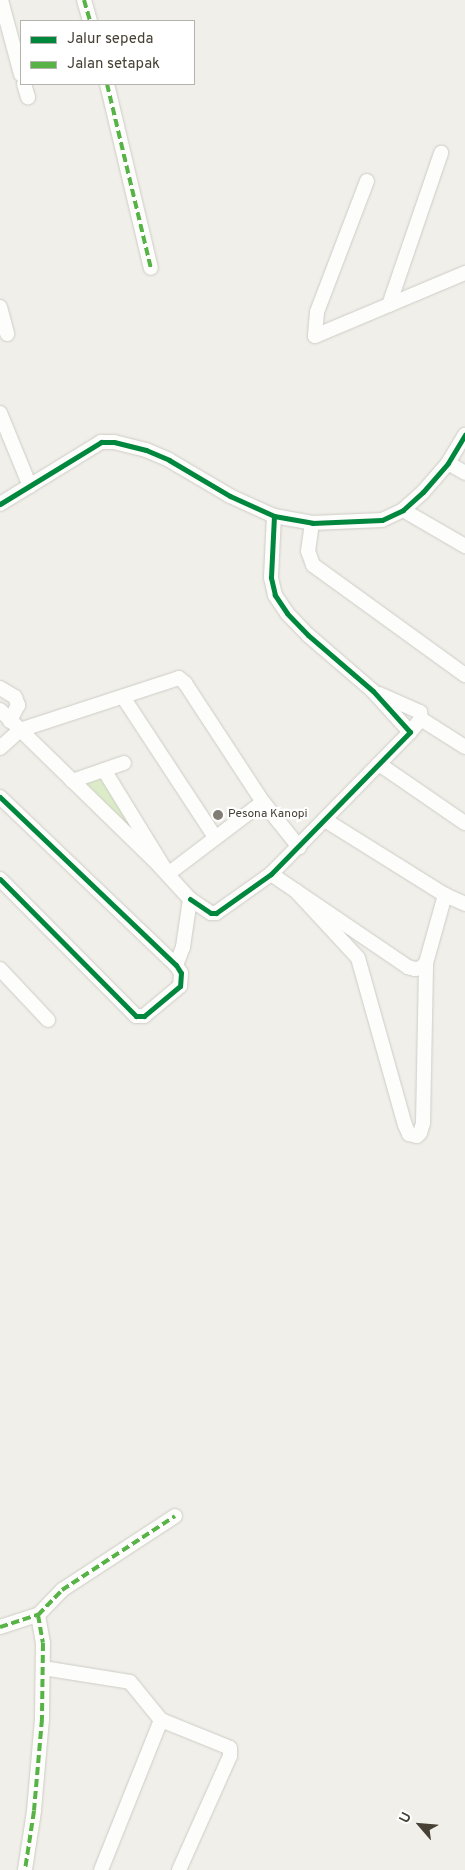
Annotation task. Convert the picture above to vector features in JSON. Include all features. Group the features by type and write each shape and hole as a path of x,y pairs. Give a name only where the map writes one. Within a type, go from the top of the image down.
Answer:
{"street":[{"path":"1,0 20,70"},
{"path":"84,0 90,20"},
{"path":"106,85 151,268"},
{"path":"388,305 441,154"},
{"path":"367,181 317,312 315,336 464,271"},
{"path":"0,307 7,334"},
{"path":"0,413 30,486"},
{"path":"0,504 101,442 114,442 146,450 169,460 230,496 274,516 312,523 382,520 403,510 423,492 448,463 465,435"},
{"path":"448,463 465,473"},
{"path":"403,510 465,546"},
{"path":"274,516 271,578 275,595 287,613 308,635 373,691 410,732"},
{"path":"312,523 308,551 313,565 465,675"},
{"path":"15,725 123,697 175,678 182,680 263,802 299,847"},
{"path":"0,688 15,697 18,705 15,725 0,748"},
{"path":"0,710 168,874 190,899 211,913 216,912 271,874 421,719 420,712 373,691"},
{"path":"123,697 215,837"},
{"path":"421,719 465,747"},
{"path":"72,781 124,763"},
{"path":"379,764 465,823"},
{"path":"104,770 168,874"},
{"path":"0,797 176,965 182,973 180,986 144,1016 136,1016 0,879"},
{"path":"168,874 263,802"},
{"path":"325,820 445,895 465,904"},
{"path":"271,874 408,967 421,968 426,963"},
{"path":"296,891 358,958 405,1124 409,1134 417,1136 423,1123 426,963 445,895"},
{"path":"176,965 183,946 190,899"},
{"path":"0,969 48,1020"},
{"path":"0,1627 38,1615 62,1590 176,1516"},
{"path":"25,1870 35,1802 42,1719 43,1643 38,1615"},
{"path":"43,1668 130,1682 161,1720 227,1746 231,1752 179,1870"},
{"path":"101,1870 161,1720"}],"green space":[{"path":"102,775 147,849 79,784"}],"marked path":[{"path":"84,0 90,20"},
{"path":"107,85 151,268"},
{"path":"38,1615 62,1590 175,1516"},
{"path":"0,1627 38,1615 43,1643 42,1719 34,1811 25,1870"}],"cycle path":[{"path":"0,504 101,442 114,442 146,450 169,460 230,496 274,516 312,523 382,520 403,510 423,492 448,463 465,435"},
{"path":"190,899 211,913 216,913 271,874 410,732 373,691 308,635 287,613 275,595 271,577 274,516"},
{"path":"0,797 176,965 181,973 180,986 144,1016 136,1016 0,879"}],"place":[{"name":"Pesona Kanopi","path":"218,815"}]}
